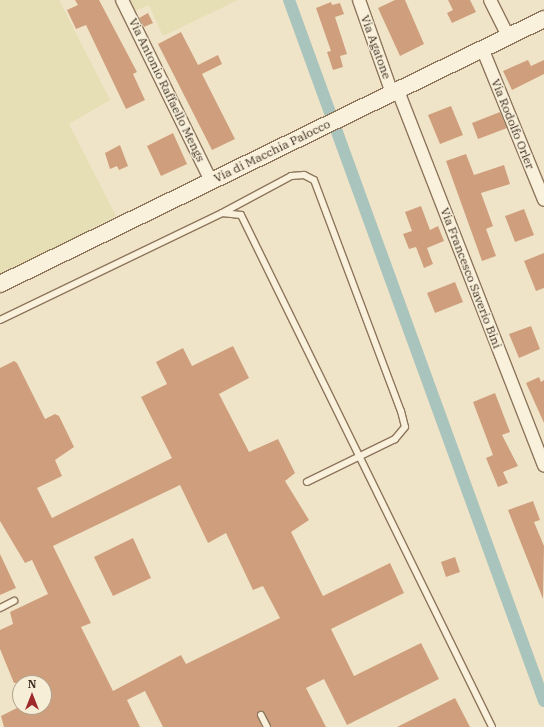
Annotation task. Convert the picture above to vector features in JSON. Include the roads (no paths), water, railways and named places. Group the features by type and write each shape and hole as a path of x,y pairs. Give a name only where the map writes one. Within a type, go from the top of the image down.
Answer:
{"street":[{"name":"Via Antonio Raffaello Mengs","path":"122,0 211,181"},
{"name":"Via Agatone","path":"359,0 395,92"},
{"path":"490,0 508,36"},
{"name":"Via di Macchia Palocco","path":"0,284 322,128 544,18"},
{"name":"Via Rodolfo Orler","path":"482,48 544,200"},
{"name":"Via Francesco Saverio Bini","path":"395,92 544,466"}],"lane":[{"path":"0,320 222,213 296,175 308,176 316,183 405,423 403,431 395,440 307,482"},
{"path":"222,213 237,213 245,220 492,727"},
{"path":"0,608 14,601"},
{"path":"261,715 267,727"}],"waterway":[{"path":"289,0 544,701"}]}
